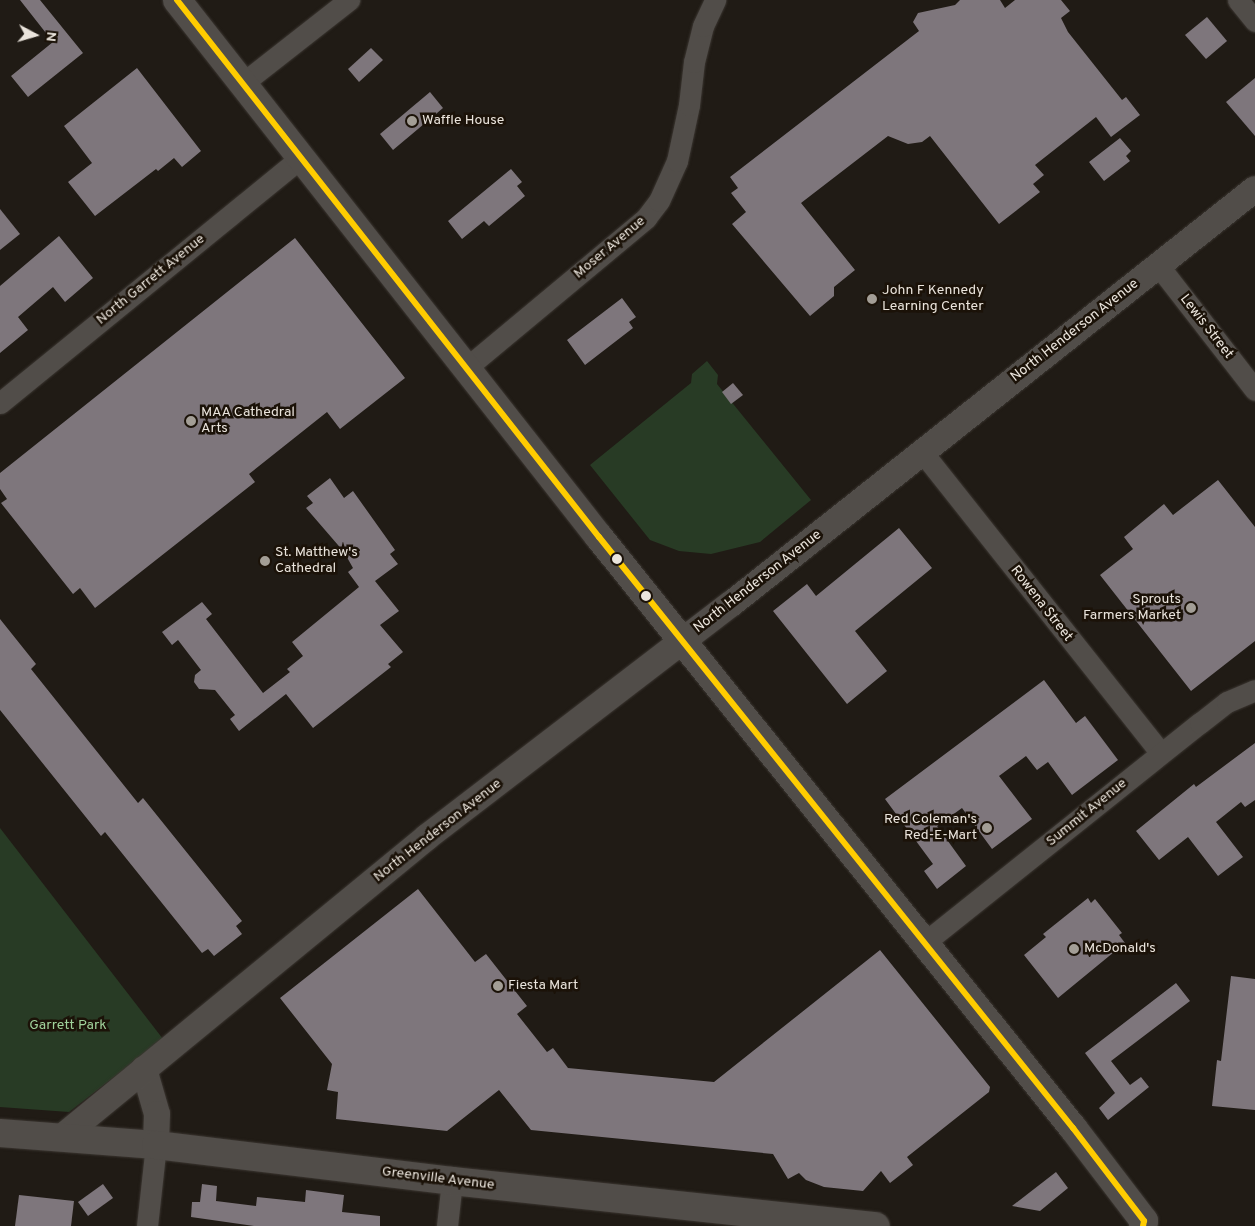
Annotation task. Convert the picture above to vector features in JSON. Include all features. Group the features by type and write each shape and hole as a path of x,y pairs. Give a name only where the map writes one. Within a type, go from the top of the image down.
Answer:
{"main road":[{"path":"177,0 302,157 465,368 1099,1162 1144,1221 1144,1226"},
{"name":"Greenville Avenue","path":"0,1133 156,1145 452,1182 809,1222 876,1226"}],"street":[{"path":"243,83 349,0"},
{"name":"Moser Avenue","path":"465,368 646,218 659,200 677,161 689,105 694,62 703,26 715,0"},
{"path":"1238,0 1255,21"},
{"name":"North Garrett Avenue","path":"0,403 302,157"},
{"name":"North Henderson Avenue","path":"62,1137 427,837 682,641 1255,189"},
{"name":"Lewis Street","path":"1158,265 1251,379"},
{"name":"Rowena Street","path":"922,453 1161,753"},
{"name":"Summit Avenue","path":"924,943 1227,702 1255,690"},
{"path":"144,1069 157,1114 156,1145 147,1226"},
{"path":"448,1226 452,1182"}],"green space":[{"path":"707,361 718,375 717,384 811,500 760,542 711,554 679,551 650,540 590,465 691,383 692,374"},
{"name":"Garrett Park","path":"0,828 163,1039 69,1112 0,1107"}],"building":[{"path":"20,0 40,0 83,53 28,97 11,76 53,42"},
{"path":"960,0 1000,0 1005,8 1015,0 1061,0 1070,11 1061,18 1068,32 1122,100 1126,97 1140,115 1111,137 1096,117 1035,165 1044,175 1033,184 1040,192 999,224 930,136 922,142 908,144 888,136 801,203 855,270 834,287 834,296 810,316 732,224 746,212 731,193 738,188 730,177 919,31 913,22 918,13 955,5"},
{"path":"1207,17 1227,41 1206,59 1185,35"},
{"path":"371,48 383,60 359,82 348,69"},
{"path":"137,68 201,151 182,167 174,158 158,171 156,169 95,216 68,182 92,163 64,126"},
{"path":"1255,78 1255,136 1226,102"},
{"name":"Waffle House","path":"430,92 443,108 393,150 380,134"},
{"path":"1120,138 1131,151 1126,156 1130,161 1104,181 1089,162"},
{"path":"511,169 522,182 517,186 525,196 489,226 484,221 462,239 448,221"},
{"path":"0,209 20,234 0,250"},
{"path":"59,236 93,278 65,302 53,287 18,317 28,330 0,353 0,286"},
{"name":"MAA Cathedral Arts","path":"295,238 405,378 340,429 327,412 249,474 255,482 95,608 80,588 73,594 1,503 7,499 0,489 0,473"},
{"path":"622,298 636,317 629,322 633,328 585,365 567,340"},
{"path":"733,383 743,395 731,404 722,392"},
{"path":"330,478 344,498 353,491 395,550 390,554 398,564 375,581 399,611 380,625 403,652 388,664 391,667 313,728 286,694 239,731 230,719 235,715 215,690 199,689 194,682 195,675 201,670 178,640 172,645 162,632 202,602 212,614 206,619 263,693 290,672 287,669 303,656 292,642 359,587 348,572 353,568 344,552 306,508 313,503 307,496"},
{"name":"Sprouts Farmers Market","path":"1218,480 1255,527 1255,641 1191,691 1100,575 1133,549 1124,537 1164,504 1173,515"},
{"path":"899,528 932,568 855,631 887,671 847,704 773,611 807,584 816,596"},
{"path":"0,619 36,664 31,669 138,803 143,798 242,921 236,926 242,934 214,956 208,949 202,953 105,832 101,836 0,710"},
{"path":"1044,680 1076,723 1085,716 1118,760 1072,795 1048,762 1037,770 1026,756 999,776 1032,819 992,849 962,808 937,826 966,866 937,889 924,871 933,864 885,799"},
{"path":"1255,743 1255,800 1245,807 1241,802 1216,822 1243,857 1218,876 1188,837 1159,860 1136,831 1194,784 1196,787"},
{"path":"418,889 475,962 486,954 527,1006 517,1014 547,1052 553,1048 568,1068 714,1082 880,950 990,1087 989,1092 907,1157 913,1165 890,1183 881,1171 863,1191 824,1187 806,1180 799,1173 788,1179 773,1154 531,1130 499,1090 447,1131 336,1119 338,1092 327,1090 332,1064 280,998"},
{"name":"McDonald's","path":"1088,898 1091,903 1095,899 1122,933 1119,935 1125,943 1058,998 1024,955 1046,937 1043,934"},
{"path":"1231,976 1255,979 1255,1110 1212,1106 1217,1060 1221,1061"},
{"path":"1176,983 1190,1001 1111,1061 1130,1085 1141,1077 1149,1087 1108,1120 1099,1108 1115,1093 1085,1053"},
{"path":"1056,1172 1068,1188 1040,1211 1012,1206"},
{"path":"103,1184 113,1198 88,1216 78,1202"},
{"path":"202,1184 217,1186 216,1201 256,1206 257,1197 305,1202 306,1190 344,1195 342,1212 380,1216 380,1226 254,1226 191,1217 192,1202 200,1202"},
{"path":"19,1195 74,1201 71,1226 15,1226"}],"transit line":[{"path":"177,0 599,537 1073,1128 1144,1221 1143,1226"}],"place":[{"name":"Waffle House","path":"412,121"},
{"name":"John F Kennedy Learning Center","path":"872,299"},
{"name":"MAA Cathedral Arts","path":"191,421"},
{"name":"St. Matthew's Cathedral","path":"265,561"},
{"name":"Sprouts Farmers Market","path":"1191,608"},
{"name":"Red Coleman's Red-E-Mart","path":"987,828"},
{"name":"McDonald's","path":"1074,949"},
{"name":"Fiesta Mart","path":"498,986"}]}
